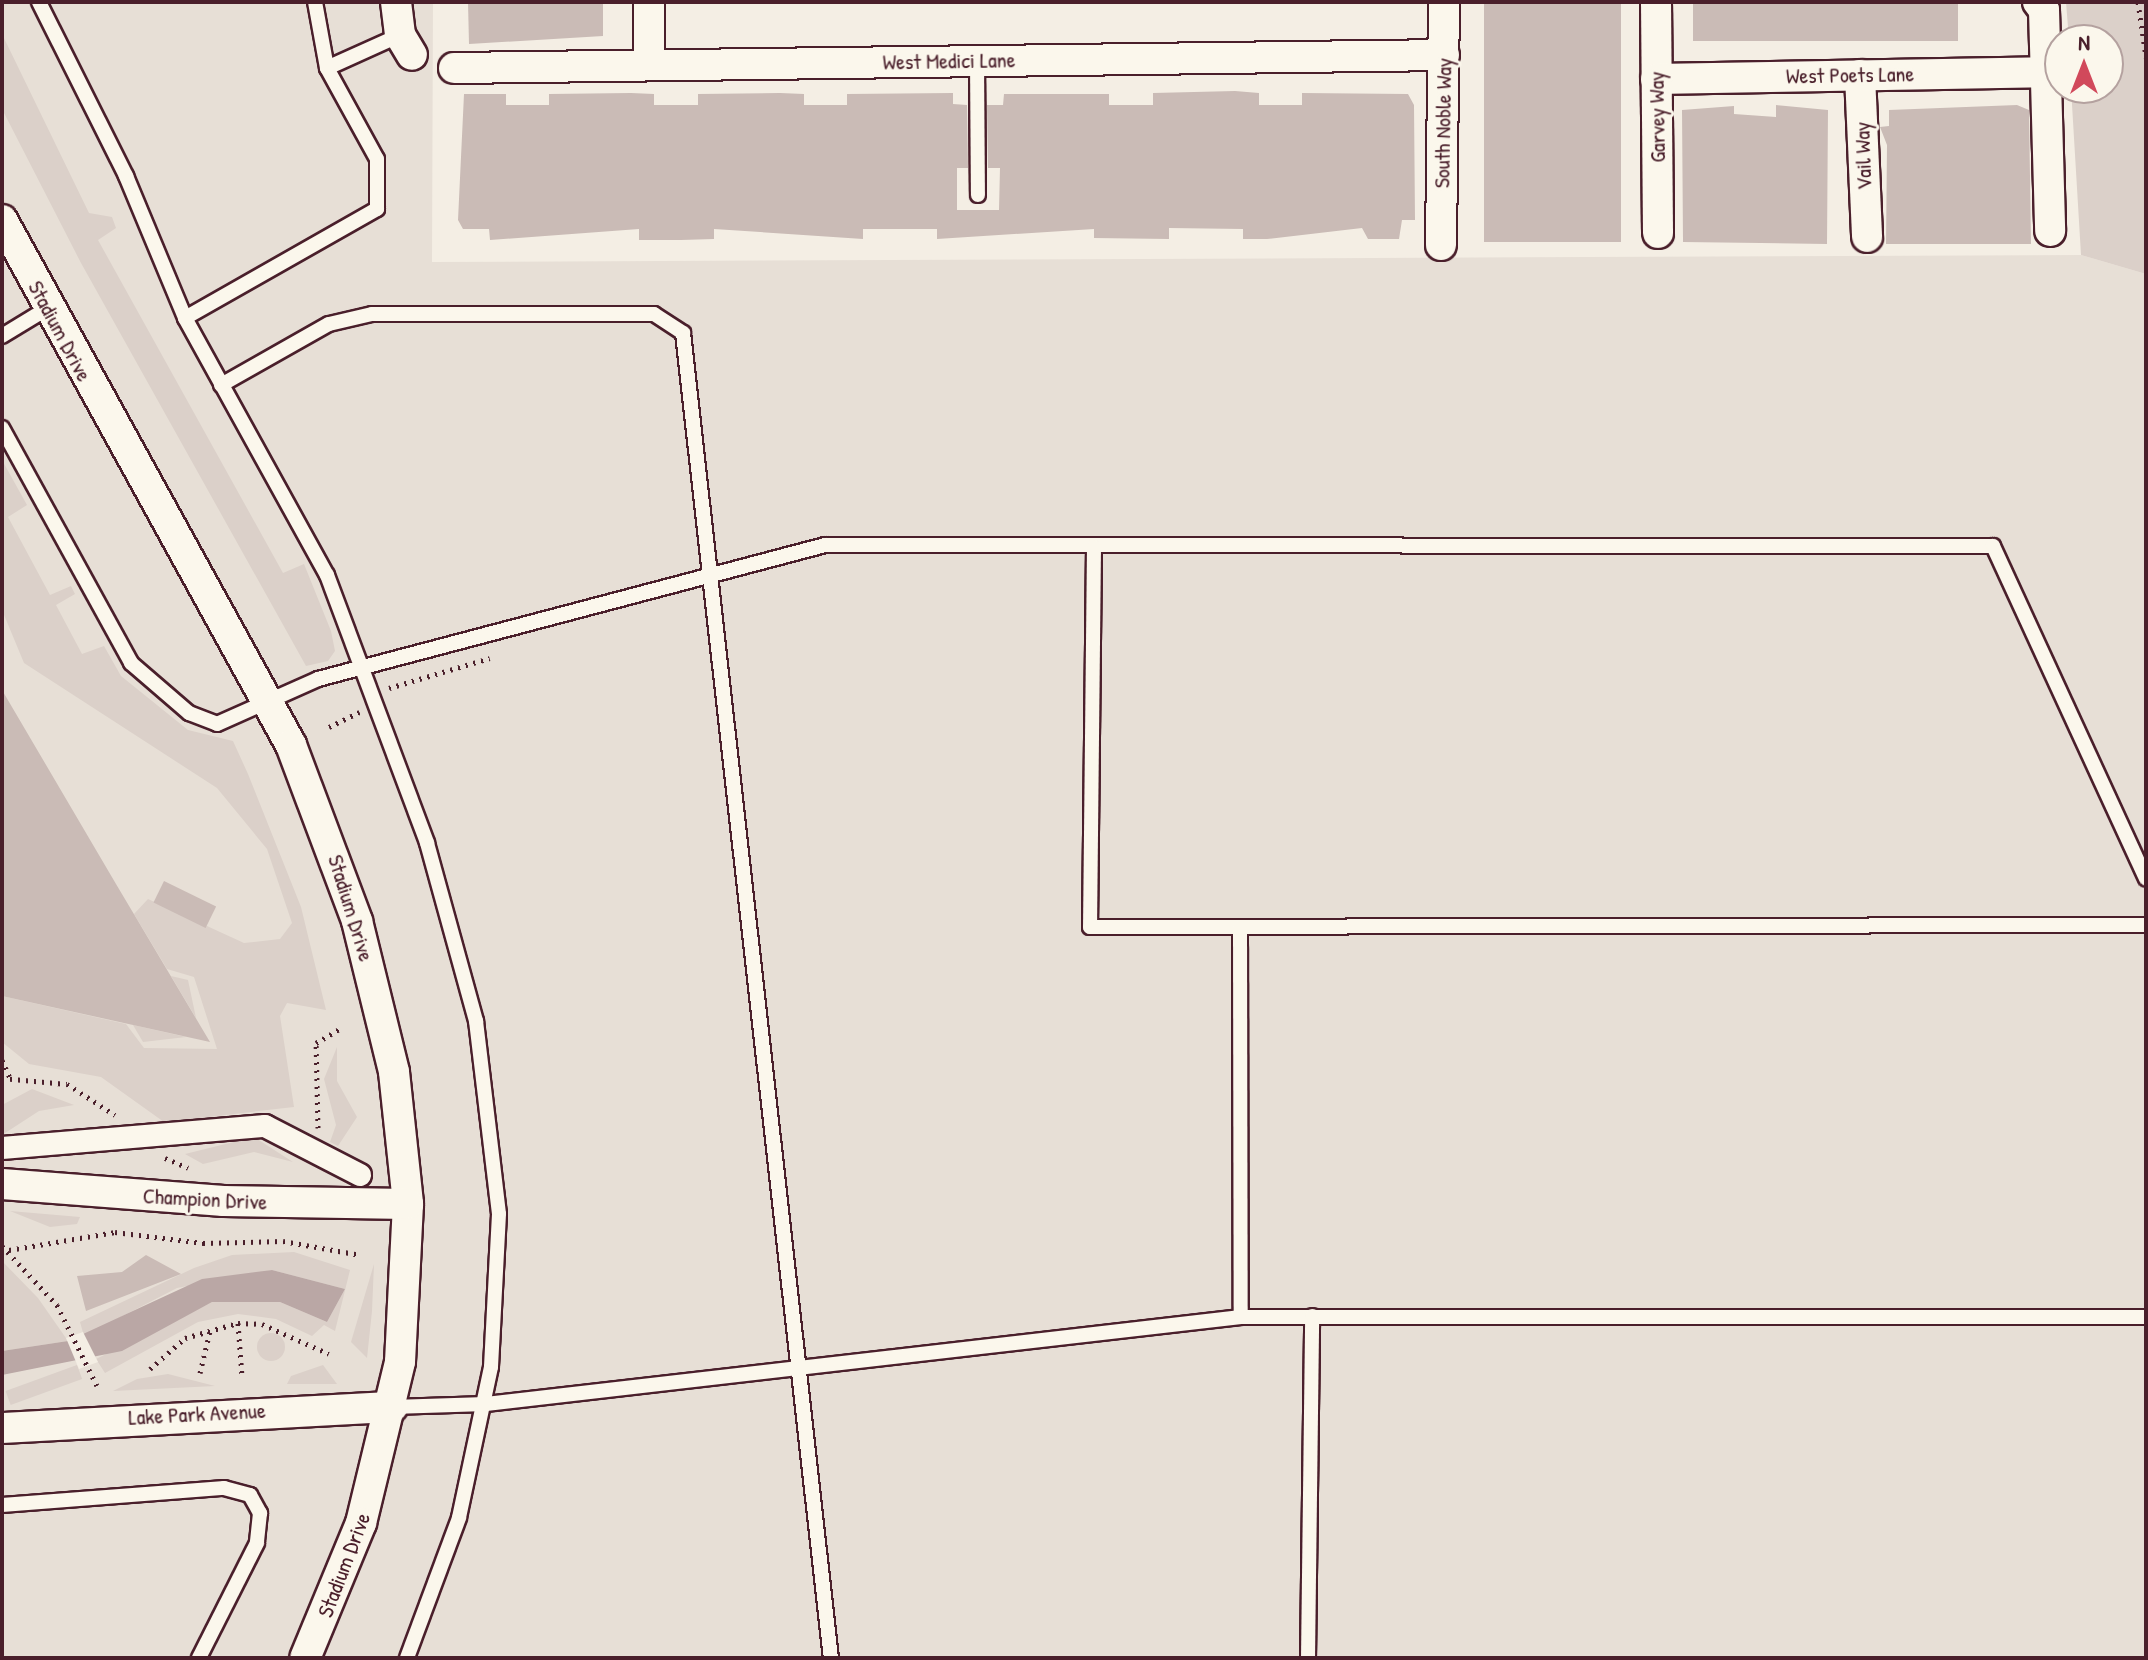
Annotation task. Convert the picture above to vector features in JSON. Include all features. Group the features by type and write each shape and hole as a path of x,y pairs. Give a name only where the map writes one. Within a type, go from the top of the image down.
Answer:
{"street":[{"path":"396,2 406,45"},
{"path":"649,2 649,65"},
{"name":"South Noble Way","path":"1441,245 1444,2"},
{"name":"Garvey Way","path":"1656,2 1658,233"},
{"path":"2038,2 2044,10 2043,72 2050,231"},
{"name":"West Medici Lane","path":"454,68 1444,55"},
{"name":"West Poets Lane","path":"1656,79 2043,72"},
{"name":"Vail Way","path":"1860,75 1867,237"},
{"name":"Stadium Drive","path":"3,225 269,702 324,823 361,933 394,1072 408,1204 392,1407 361,1523 305,1658"},
{"path":"2,1148 265,1126 360,1175"},
{"name":"Champion Drive","path":"2,1184 193,1199 408,1204"},
{"name":"Lake Park Avenue","path":"2,1428 392,1407"}],"lane":[{"path":"39,2 126,176 185,318 327,575 358,669 427,843 479,1035 499,1214 486,1404 459,1518 407,1658"},
{"path":"185,318 363,224 377,209 377,159 327,68 315,2"},
{"path":"327,68 406,45"},
{"path":"977,61 978,195"},
{"path":"2,336 48,308"},
{"path":"221,385 357,315 665,317 686,344 831,1658"},
{"path":"2,428 139,673 210,723 358,669 825,545 1993,546 2146,878"},
{"path":"1094,547 1090,927 2146,925"},
{"path":"1240,927 1241,1317"},
{"path":"1308,1658 1312,1316"},
{"path":"392,1407 486,1404 1241,1317 2146,1317"},
{"path":"2,1505 224,1488 250,1495 260,1513 257,1543 199,1658"}],"path":[{"path":"2138,2 2146,57"},
{"path":"2,1060 10,1078"},
{"path":"9,1250 115,1232 203,1243 283,1241 361,1255"},
{"path":"2,1246 9,1250 71,1326 97,1386"},
{"path":"238,1323 242,1376"},
{"path":"150,1369 185,1338 211,1327 238,1323 274,1328 329,1354"},
{"path":"200,1373 211,1327"}],"shaded area":[{"path":"2,2 433,2 432,262 2081,255 2146,274 2146,1658 2,1658"},
{"path":"2066,2 2146,2 2146,274 2081,255 2072,104 2124,104 2124,24 2068,24"},
{"path":"2,34 89,213 112,217 116,228 98,240 283,573 304,564 331,631 335,651 328,661 306,666 81,263 2,109"},
{"path":"2,460 27,505 8,517 50,595 71,586 75,594 56,605 82,654 104,646 121,676 188,730 233,741 248,774 301,907 326,1010 287,1003 280,1016 294,1107 164,1122 101,1077 29,1064 2,1042 2,996 126,1024 144,1048 217,1049 194,977 167,969 134,914 148,899 244,943 280,939 292,923 267,849 217,788 24,663 2,610"},
{"path":"171,976 188,980 196,1018"},
{"path":"133,1025 186,1037 143,1042"},
{"path":"337,1047 337,1081 357,1117 338,1146 330,1142 336,1125 324,1079"},
{"path":"32,1089 74,1105 39,1111 2,1135 2,1105"},
{"path":"254,1137 293,1162 254,1152 203,1164 185,1154"},
{"path":"10,1211 80,1217 77,1224 50,1227"},
{"path":"294,1252 350,1270 335,1331 324,1325 312,1336 276,1319 238,1314 198,1322 105,1373 96,1359 212,1302 280,1302 327,1322 345,1289 272,1270 177,1288 84,1336 80,1322 194,1268 232,1255"},
{"path":"2,1261 38,1298 68,1341 2,1351"},
{"path":"374,1264 372,1311 367,1358 351,1342"},
{"path":"272,1270 345,1289 327,1322 280,1302 212,1302 122,1351 2,1375 2,1351 68,1341 202,1279"},
{"path":"271,1333 281,1337 285,1347 281,1357 271,1361 261,1357 257,1347 261,1337"},
{"path":"77,1365 82,1379 11,1405 6,1391"},
{"path":"323,1365 337,1384 287,1384 291,1376"},
{"path":"168,1374 215,1386 113,1391 137,1379"}],"pier":[{"path":"83,1332 98,1362 79,1369 66,1338"}],"building":[{"path":"468,2 603,2 603,36 469,44"},
{"path":"1484,2 1621,2 1621,242 1484,242"},
{"path":"1693,2 1958,2 1958,41 1693,41"},
{"path":"631,93 654,94 654,105 698,105 698,94 780,93 804,94 804,105 847,105 847,94 953,93 953,104 967,105 968,168 957,168 957,210 999,210 1000,168 988,168 987,105 1003,105 1004,94 1109,94 1109,105 1153,105 1153,93 1259,93 1259,105 1302,105 1302,93 1408,94 1414,105 1415,220 1402,220 1399,239 1368,239 1362,228 1243,239 1243,229 1169,228 1169,239 1094,238 1094,229 937,239 937,229 863,229 863,239 714,229 714,239 639,240 639,229 490,240 489,229 463,229 458,220 464,94 506,94 506,105 549,105 549,94"},
{"path":"1776,105 1828,110 1827,244 1683,242 1682,110 1734,106 1734,114 1776,117"},
{"path":"2017,105 2029,110 2031,244 1886,244 1887,145 1880,127 1889,126 1889,110"},
{"path":"2,690 116,884 210,1042 2,996"},
{"path":"164,881 216,906 206,928 153,903"},
{"path":"146,1255 181,1274 86,1311 77,1276 122,1272"}]}
